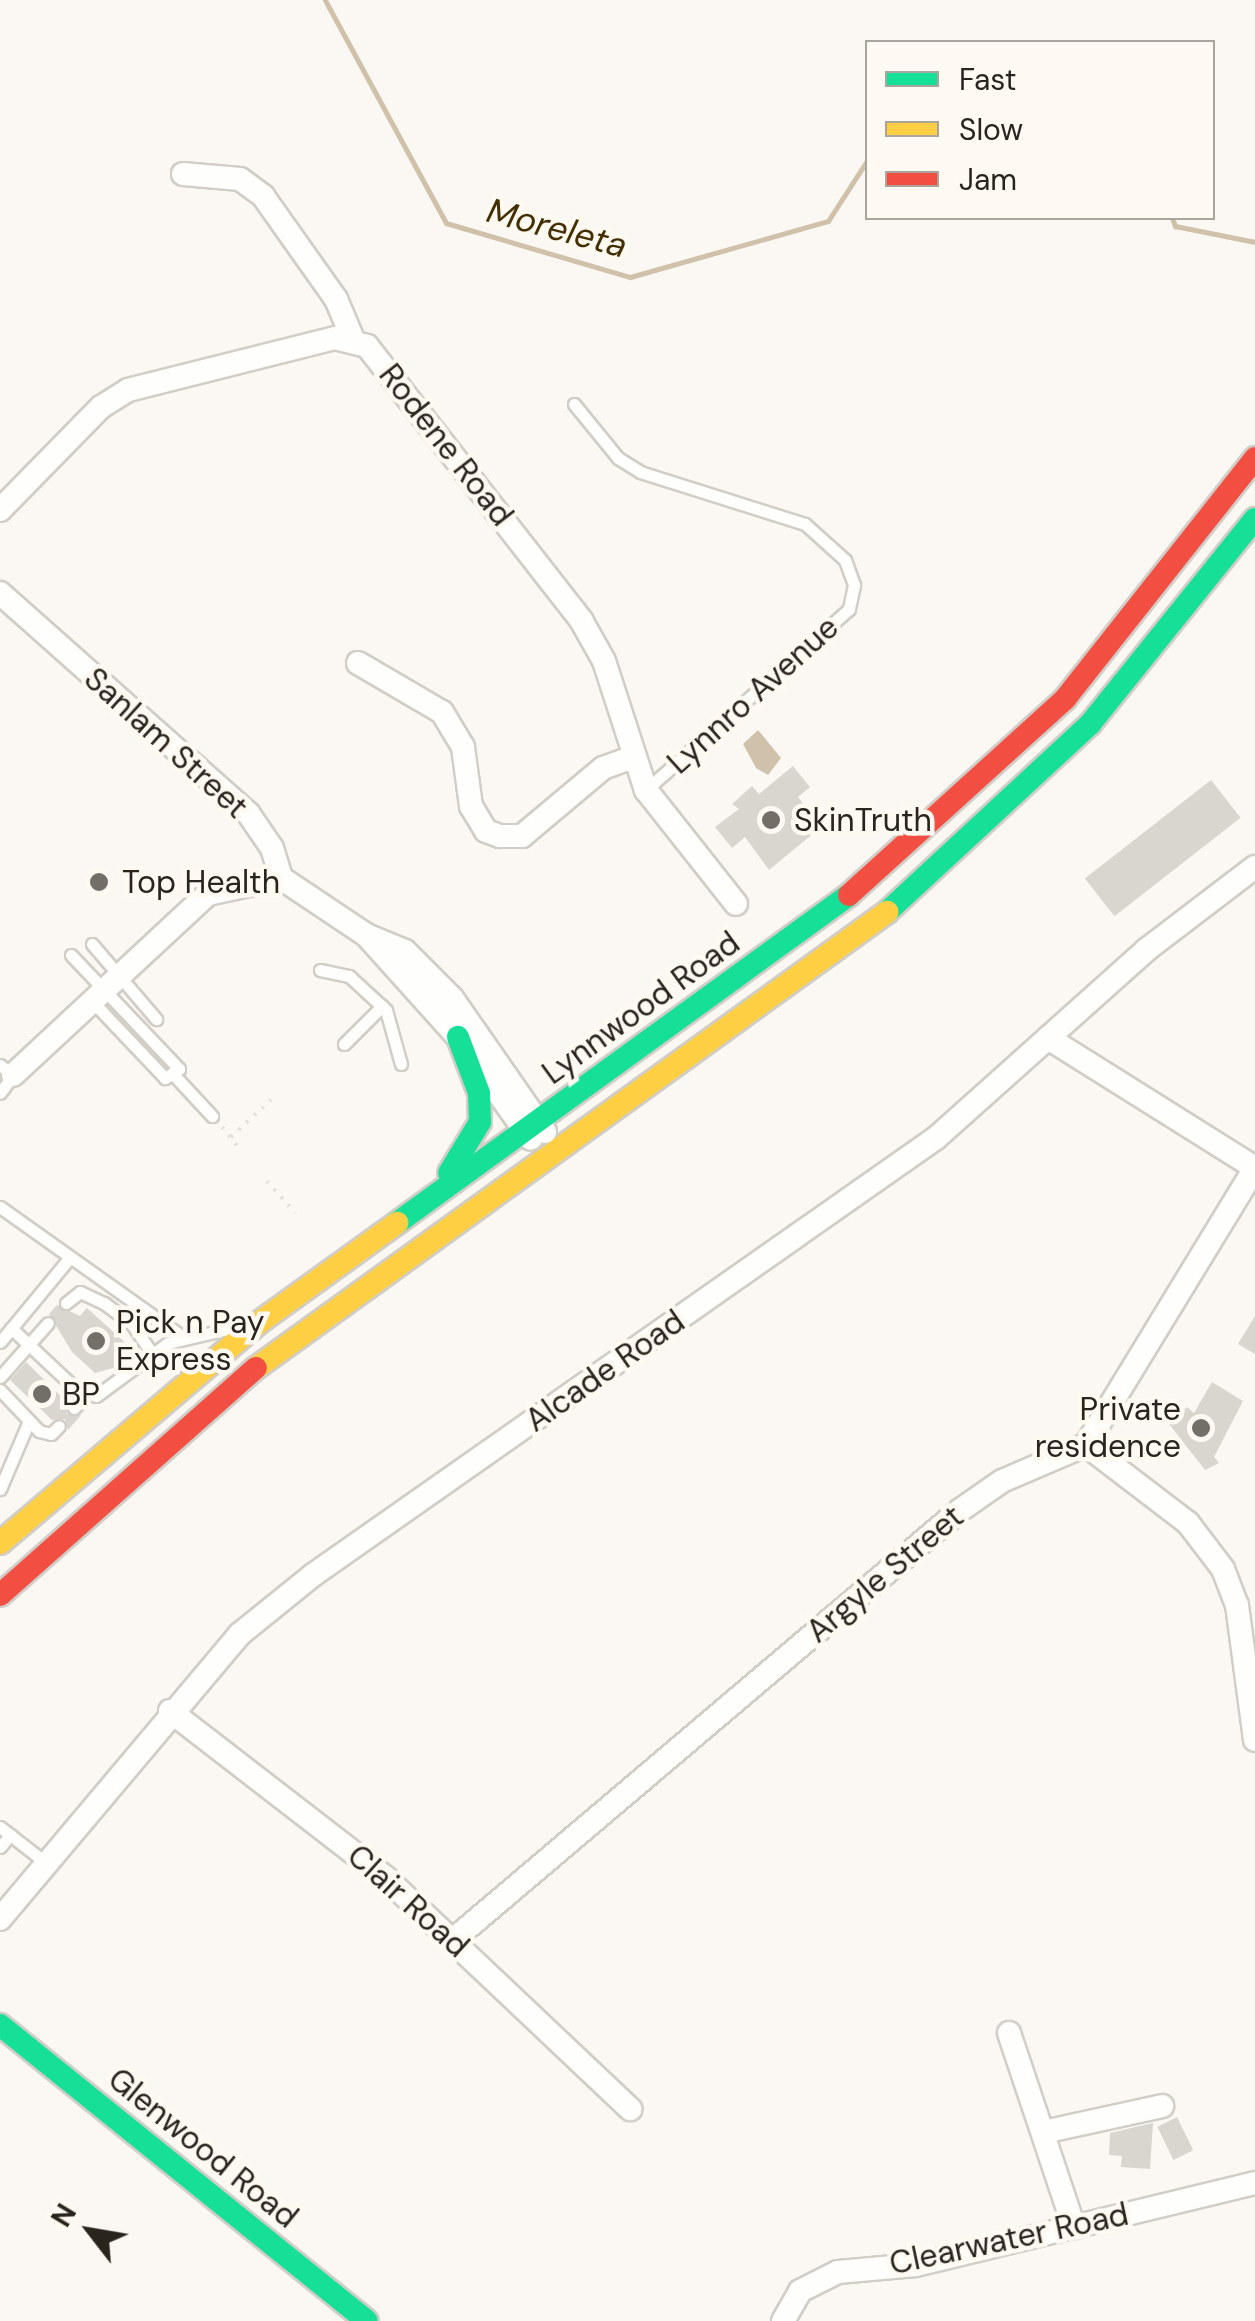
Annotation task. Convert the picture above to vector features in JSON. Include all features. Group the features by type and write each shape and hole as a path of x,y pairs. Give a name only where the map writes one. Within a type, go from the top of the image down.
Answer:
{"main road":[{"name":"Lynnwood Road","path":"0,1544 256,1324 870,881 980,784 1133,620 1255,458"},
{"name":"Lynnwood Road","path":"0,1595 236,1382 793,985 908,896 1010,806 1159,644 1255,519"},
{"path":"418,1207 459,1161 480,1122 479,1093 458,1037"},
{"name":"Glenwood Road","path":"0,2025 367,2321"}],"street":[{"path":"183,174 240,179 263,196 336,298 354,342"},
{"name":"Rodene Road","path":"0,510 101,407 128,390 335,338 354,342 390,369 581,620 604,662 631,758 646,790 736,904"},
{"name":"Sanlam Street","path":"0,593 248,813 272,848 281,878"},
{"path":"358,663 442,712 463,747 471,806 486,830 500,836 522,836 603,768 631,758"},
{"name":"Alcade Road","path":"0,1919 170,1711 240,1634 314,1575 936,1138 1146,950 1255,867"},
{"path":"4,1078 208,894 281,878 366,935 405,952 452,998 550,1158"},
{"path":"366,935 533,1126"},
{"path":"1048,1038 1255,1168 1086,1444 1188,1523 1215,1555 1237,1605 1255,1740"},
{"name":"Argyle Street","path":"454,1940 959,1510 1002,1481 1086,1444"},
{"name":"Clair Road","path":"170,1711 333,1834 454,1940 630,2110"},
{"path":"1009,2033 1074,2227"},
{"path":"1044,2132 1162,2106"},
{"name":"Clearwater Road","path":"782,2321 800,2291 823,2276 916,2264 1255,2183"}],"lane":[{"name":"Lynnro Avenue","path":"574,404 618,458 640,472 806,524 844,560 854,585 850,609 646,790"},
{"path":"92,944 105,987 130,1042 172,1073"},
{"path":"71,954 144,1030 172,1073 212,1116"},
{"path":"320,970 349,976 382,1006 395,1026 400,1064"},
{"path":"105,987 156,1019"},
{"path":"344,1044 382,1006"},
{"path":"130,1042 144,1030"},
{"path":"0,1208 67,1261 184,1338"},
{"path":"0,1342 67,1261"},
{"path":"66,1303 80,1292 104,1303 132,1324 152,1354"},
{"path":"0,1377 48,1323"},
{"path":"74,1408 86,1396 125,1380 152,1354 184,1338 256,1324"},
{"path":"11,1328 86,1396"},
{"path":"0,1390 44,1434 59,1426"},
{"path":"0,1488 29,1421"},
{"path":"0,1847 5,1831 46,1863"}],"path":[{"path":"231,1138 278,1094"},
{"path":"212,1116 238,1147"},
{"path":"266,1181 295,1214"}],"shaded area":[{"path":"758,730 781,758 768,775 756,768 743,744"}],"building":[{"path":"793,766 810,787 798,797 821,827 769,870 745,837 732,848 715,827 739,809 732,804 752,786 759,794"},
{"path":"1211,780 1241,818 1114,916 1085,879"},
{"name":"Pick n Pay Express","path":"57,1305 80,1316 87,1308 130,1347 116,1363 120,1366 95,1373 72,1352 49,1314"},
{"name":"Private residence","path":"1255,1316 1255,1354 1238,1344"},
{"path":"26,1362 67,1402 67,1414 81,1415 68,1430 65,1419 52,1420 10,1380"},
{"name":"Private residence","path":"1212,1382 1243,1401 1214,1457 1219,1463 1205,1470 1169,1424 1187,1407 1194,1413"},
{"path":"1177,2117 1193,2150 1173,2160 1157,2127"},
{"path":"1153,2123 1150,2169 1121,2167 1122,2156 1109,2155 1110,2133"}],"waterway":[{"name":"Moreleta","path":"325,0 446,223 630,277 828,221 865,164"},
{"name":"Moreleta","path":"1173,220 1175,226 1255,242"}],"traffic: fast":[{"path":"887,912 1090,724 1255,519"},
{"path":"397,1223 849,895"},
{"path":"449,1173 480,1122 479,1093 458,1037"},
{"path":"0,2025 367,2321"}],"traffic: slow":[{"path":"256,1368 887,912"},
{"path":"0,1543 257,1324 397,1223"}],"traffic: jam":[{"path":"849,895 1065,699 1255,458"},
{"path":"0,1595 256,1368"}],"place":[{"name":"SkinTruth","path":"771,820"},
{"name":"Top Health","path":"99,882"},
{"name":"Pick n Pay Express","path":"96,1341"},
{"name":"BP","path":"42,1394"},
{"name":"Private residence","path":"1201,1428"}]}
